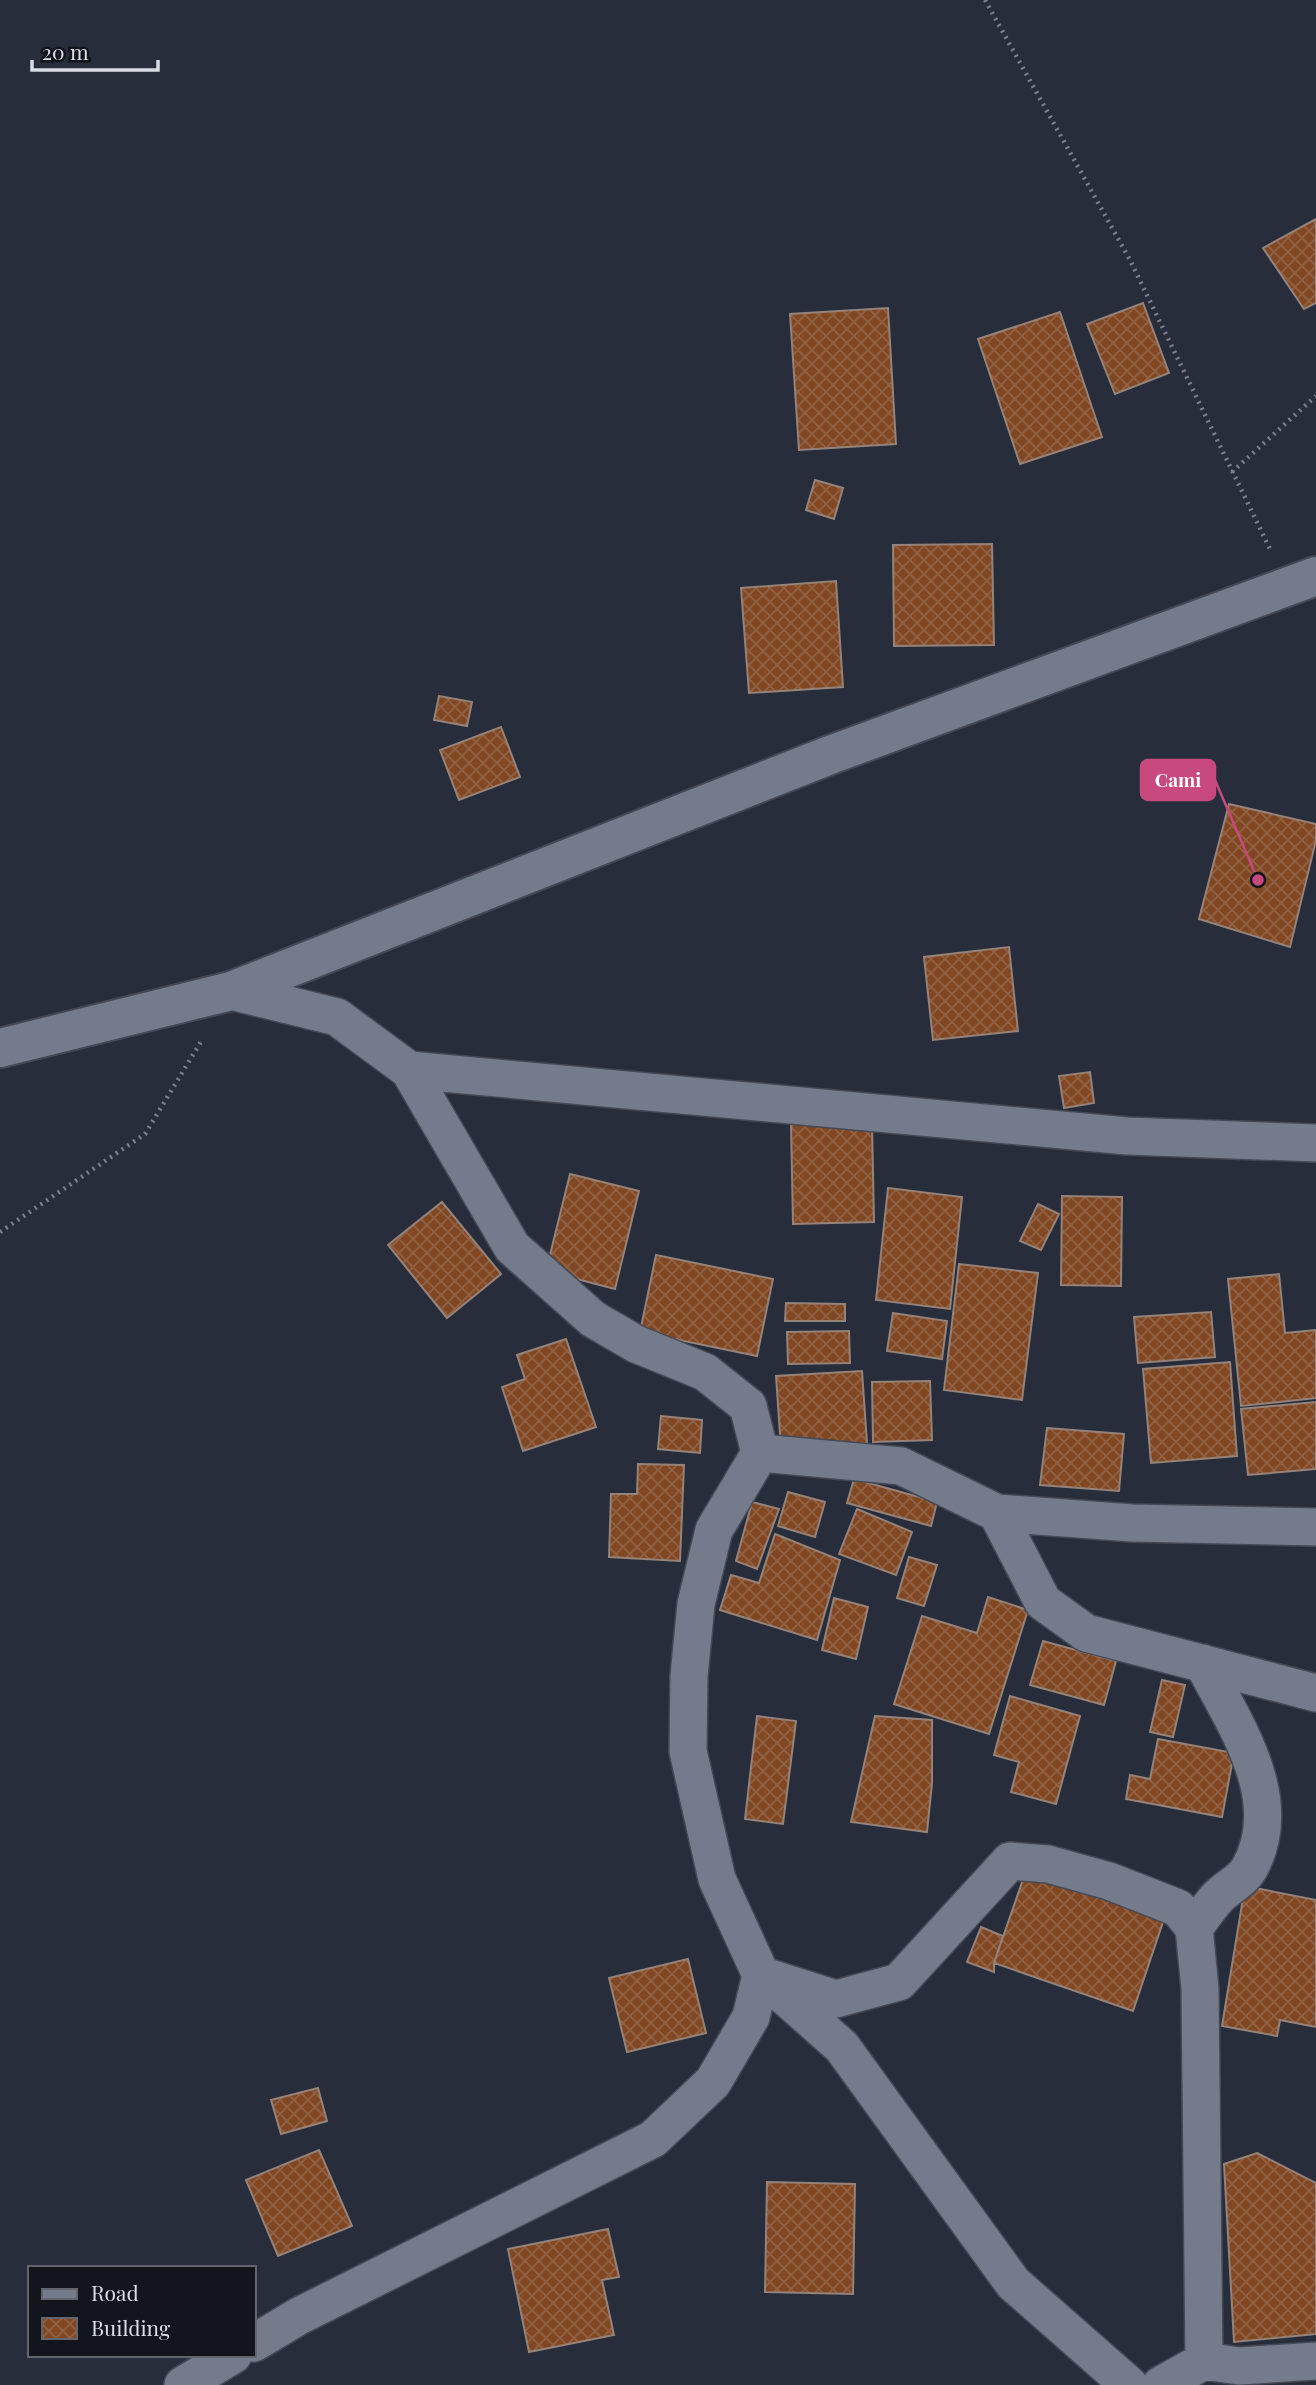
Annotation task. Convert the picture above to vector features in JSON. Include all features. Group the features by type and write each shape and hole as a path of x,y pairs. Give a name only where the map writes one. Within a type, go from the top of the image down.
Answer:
{"street":[{"path":"0,1048 231,991 830,755 1302,581"},
{"path":"231,991 337,1017 409,1070 512,1247 593,1319 636,1344 705,1372 748,1406 760,1453 715,1530 696,1604 689,1676 688,1751 717,1879 761,1975 842,2047 1013,2283 1129,2385"},
{"path":"409,1070 1127,1136 1316,1143"},
{"path":"760,1453 901,1466 998,1513 1132,1523 1316,1527"},
{"path":"998,1513 1042,1602 1086,1633 1316,1693"},
{"path":"1194,1928 1217,1898 1247,1872 1262,1840 1262,1804 1255,1765 1203,1663"},
{"path":"761,1975 836,1999 899,1982 1010,1861 1048,1864 1151,1896 1178,1908 1194,1928 1200,1989 1204,2361"},
{"path":"256,2342 299,2316 653,2139 713,2082 751,2017 761,1975"},
{"path":"183,2385 230,2357"},
{"path":"1161,2385 1204,2361 1239,2366 1316,2361"}],"path":[{"path":"985,0 1130,260 1232,472 1302,581"},
{"path":"1232,472 1316,396"},
{"path":"0,1232 145,1134 231,991"}],"building":[{"path":"1316,219 1316,303 1304,309 1263,248"},
{"path":"1143,303 1169,373 1115,394 1087,324"},
{"path":"888,308 896,444 799,450 790,314"},
{"path":"1060,312 1102,437 1020,464 978,339"},
{"path":"815,480 843,488 834,519 806,510"},
{"path":"992,544 994,645 894,646 893,545"},
{"path":"836,581 843,687 749,693 741,588"},
{"path":"439,696 472,702 467,726 434,720"},
{"path":"501,727 520,777 459,800 440,750"},
{"path":"1229,804 1316,824 1316,840 1290,947 1199,919"},
{"path":"1009,947 1018,1031 933,1040 924,957"},
{"path":"1090,1072 1094,1103 1064,1108 1059,1076"},
{"path":"872,1123 874,1222 793,1224 791,1124"},
{"path":"570,1174 639,1191 615,1289 546,1271"},
{"path":"888,1188 962,1197 950,1309 876,1300"},
{"path":"1062,1196 1122,1197 1121,1286 1061,1285"},
{"path":"442,1202 501,1274 447,1318 388,1245"},
{"path":"1038,1204 1059,1214 1041,1250 1020,1241"},
{"path":"656,1255 773,1279 757,1356 640,1332"},
{"path":"959,1264 1038,1273 1022,1400 944,1390"},
{"path":"1279,1274 1285,1333 1316,1330 1316,1398 1241,1406 1228,1279"},
{"path":"786,1303 845,1304 845,1321 785,1321"},
{"path":"1211,1312 1215,1357 1138,1363 1134,1317"},
{"path":"893,1313 947,1321 942,1359 887,1351"},
{"path":"849,1331 850,1363 788,1364 787,1332"},
{"path":"566,1339 596,1427 523,1451 502,1387 525,1379 517,1355"},
{"path":"1230,1362 1237,1456 1151,1463 1143,1369"},
{"path":"862,1371 867,1443 781,1449 776,1376"},
{"path":"930,1381 932,1440 873,1442 872,1382"},
{"path":"1316,1402 1316,1469 1248,1475 1241,1409"},
{"path":"661,1416 702,1420 700,1453 658,1449"},
{"path":"1047,1428 1124,1434 1119,1491 1040,1485"},
{"path":"638,1464 684,1465 680,1561 609,1557 611,1494 637,1494"},
{"path":"854,1479 937,1502 931,1526 847,1503"},
{"path":"788,1492 825,1502 815,1537 778,1526"},
{"path":"752,1502 779,1509 757,1569 736,1561"},
{"path":"857,1509 912,1532 896,1575 839,1554"},
{"path":"775,1534 840,1560 817,1640 720,1610 731,1575 759,1583"},
{"path":"909,1557 937,1565 924,1606 897,1598"},
{"path":"988,1597 1028,1610 989,1734 894,1704 922,1616 977,1633"},
{"path":"834,1598 868,1607 856,1659 822,1650"},
{"path":"1043,1641 1116,1661 1104,1705 1030,1685"},
{"path":"1162,1680 1185,1685 1173,1737 1150,1732"},
{"path":"1010,1696 1080,1716 1056,1804 1011,1792 1019,1762 994,1755"},
{"path":"757,1716 796,1721 783,1824 745,1819"},
{"path":"875,1716 932,1720 932,1783 927,1832 851,1822"},
{"path":"1158,1739 1234,1753 1222,1817 1126,1799 1130,1775 1150,1779"},
{"path":"1027,1868 1165,1916 1133,2011 994,1963"},
{"path":"1245,1886 1316,1900 1316,2027 1280,2020 1277,2036 1222,2026"},
{"path":"981,1927 1003,1936 994,1963 994,1972 967,1962"},
{"path":"688,1959 706,2033 627,2052 609,1978"},
{"path":"318,2088 327,2121 281,2134 271,2100"},
{"path":"319,2150 352,2226 278,2256 246,2180"},
{"path":"1257,2153 1316,2183 1316,2334 1234,2342 1224,2164"},
{"path":"767,2182 855,2184 853,2294 765,2292"},
{"path":"608,2229 619,2277 602,2280 614,2335 529,2352 508,2249"}],"place":[{"name":"Cami","path":"1258,880"}]}
